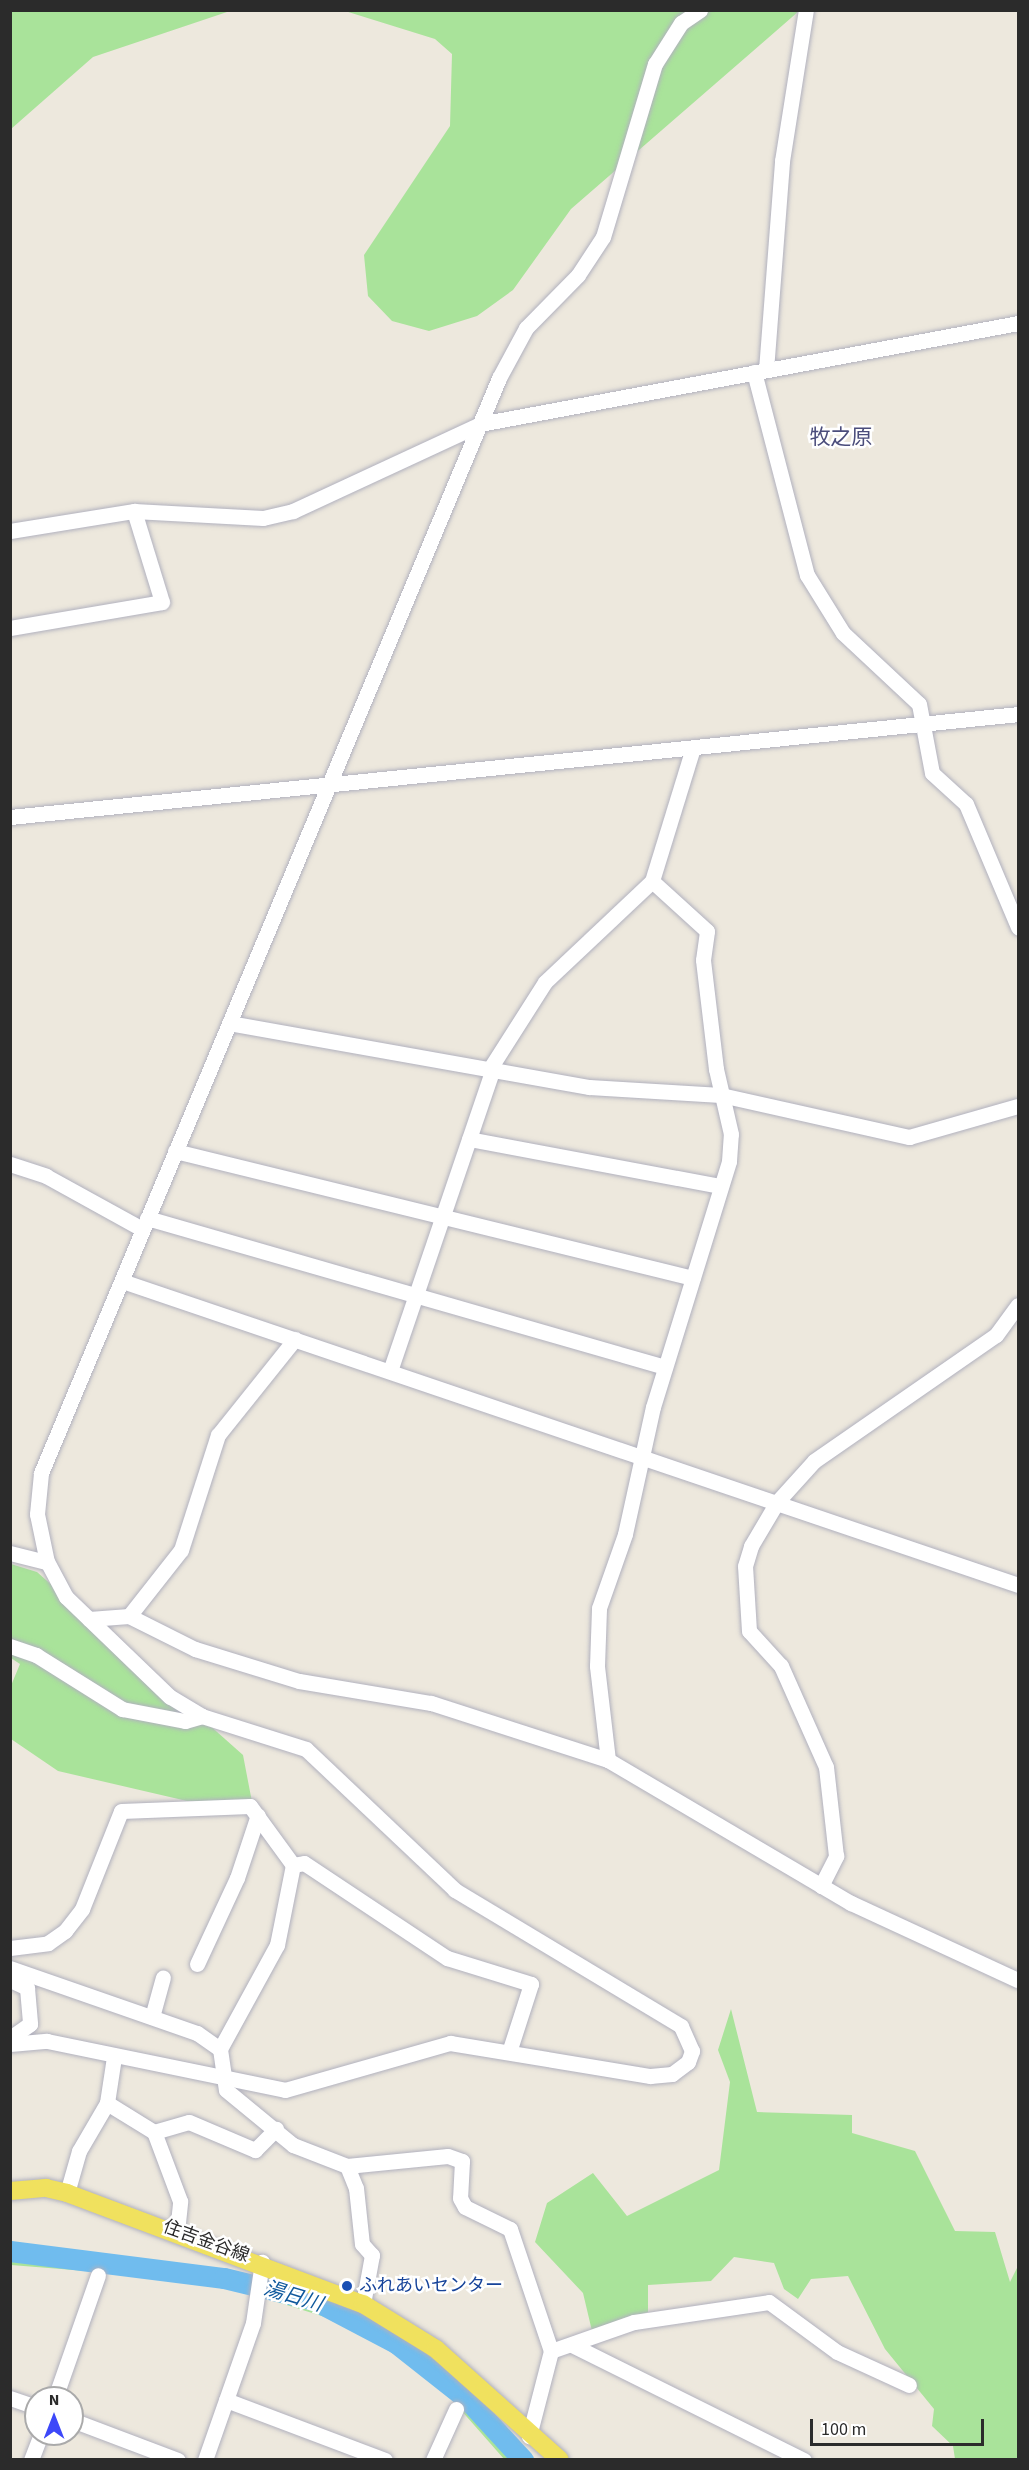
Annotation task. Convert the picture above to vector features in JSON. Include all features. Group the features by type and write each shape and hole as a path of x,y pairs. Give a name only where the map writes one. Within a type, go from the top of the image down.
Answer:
{"main road":[{"name":"住吉金谷線","path":"10,2191 46,2188 67,2193 177,2232 261,2269 363,2304 436,2349 529,2436 560,2460"}],"street":[{"path":"10,2044 47,2041 224,2081 285,2090 450,2043 510,2049 650,2076 672,2074 688,2062 692,2051 681,2026 455,1890 306,1749 202,1716 170,1696 66,1597 47,1562 37,1514 41,1473 480,424 526,328 578,275 603,237 655,64 681,22 700,10"},
{"path":"806,10 782,161 760,371 807,575 843,633 919,704 932,773 966,804 1018,927"},
{"path":"10,531 134,511 263,518 293,511 480,424 1018,323"},
{"path":"10,628 162,602 134,511"},
{"path":"10,818 1018,714"},
{"path":"390,1371 469,1139 490,1070 545,982 652,881 693,748"},
{"path":"608,1760 597,1666 599,1608 625,1534 665,1366 722,1186 732,1134 722,1095 703,960 707,931 652,881"},
{"path":"229,1023 589,1087 722,1095 909,1137 1018,1106"},
{"path":"469,1139 722,1186"},
{"path":"175,1151 693,1278"},
{"path":"10,1164 46,1176 145,1224 416,1295 665,1366"},
{"path":"122,1281 1018,1585"},
{"path":"821,1886 836,1856 826,1767 781,1666 749,1631 744,1614 745,1566 777,1502 814,1461 996,1335 1018,1305"},
{"path":"129,1616 181,1550 218,1435 295,1339"},
{"path":"10,1553 47,1562"},
{"path":"89,1619 129,1616 195,1649 299,1682 431,1703 608,1760 821,1886 1018,1980"},
{"path":"10,1646 36,1655 122,1709 185,1721 202,1716"},
{"path":"10,1948 48,1943 65,1931 82,1909 121,1811 222,1804 250,1806 293,1865 277,1945 220,2049 226,2090 293,2145 347,2166 448,2156 462,2161 460,2198 477,2216 510,2229 551,2351 529,2436"},
{"path":"198,1964 237,1878 258,1815"},
{"path":"293,1865 304,1863 447,1958 531,1984 510,2049"},
{"path":"10,1968 197,2033 220,2049"},
{"path":"152,2017 163,1977"},
{"path":"10,1980 27,1988 30,2024 10,2038"},
{"path":"67,2193 79,2151 107,2103 114,2057"},
{"path":"107,2103 154,2132 180,2201 177,2232"},
{"path":"154,2132 189,2122 255,2150 276,2129"},
{"path":"347,2166 356,2188 362,2244 372,2255 363,2304"},
{"path":"205,2460 257,2297 261,2269"},
{"path":"59,2386 98,2275"},
{"path":"551,2351 634,2322 769,2302 837,2352 909,2385"},
{"path":"572,2345 804,2460"},
{"path":"226,2400 385,2460"},
{"path":"433,2460 456,2409"},
{"path":"84,2425 178,2460"}],"green space":[{"path":"11,10 230,11 93,57 11,129"},
{"path":"345,11 799,11 571,209 513,290 477,316 429,331 392,321 368,296 364,255 450,126 452,54 435,39"},
{"path":"11,1564 37,1572 243,1755 252,1802 187,1801 58,1771 11,1739 10,1688 20,1664 11,1658"},
{"path":"731,2009 757,2112 852,2115 852,2133 915,2151 955,2231 995,2232 1010,2282 1018,2266 1018,2459 955,2459 953,2446 932,2426 934,2409 885,2349 848,2276 811,2279 798,2299 784,2289 774,2263 734,2257 711,2281 648,2285 648,2312 592,2331 583,2293 535,2242 547,2203 593,2173 627,2216 719,2170 730,2082 718,2050"},
{"path":"10,2243 305,2284 365,2310 426,2347 529,2459 504,2459 452,2400 399,2355 344,2323 245,2292 174,2278 11,2265"}],"waterway":[{"name":"湯日川","path":"10,2251 224,2278 314,2300 396,2343 467,2399 523,2460"}],"place":[{"name":"ふれあいセンター","path":"347,2286"}],"district":[{"name":"牧之原","path":"841,437"}]}
